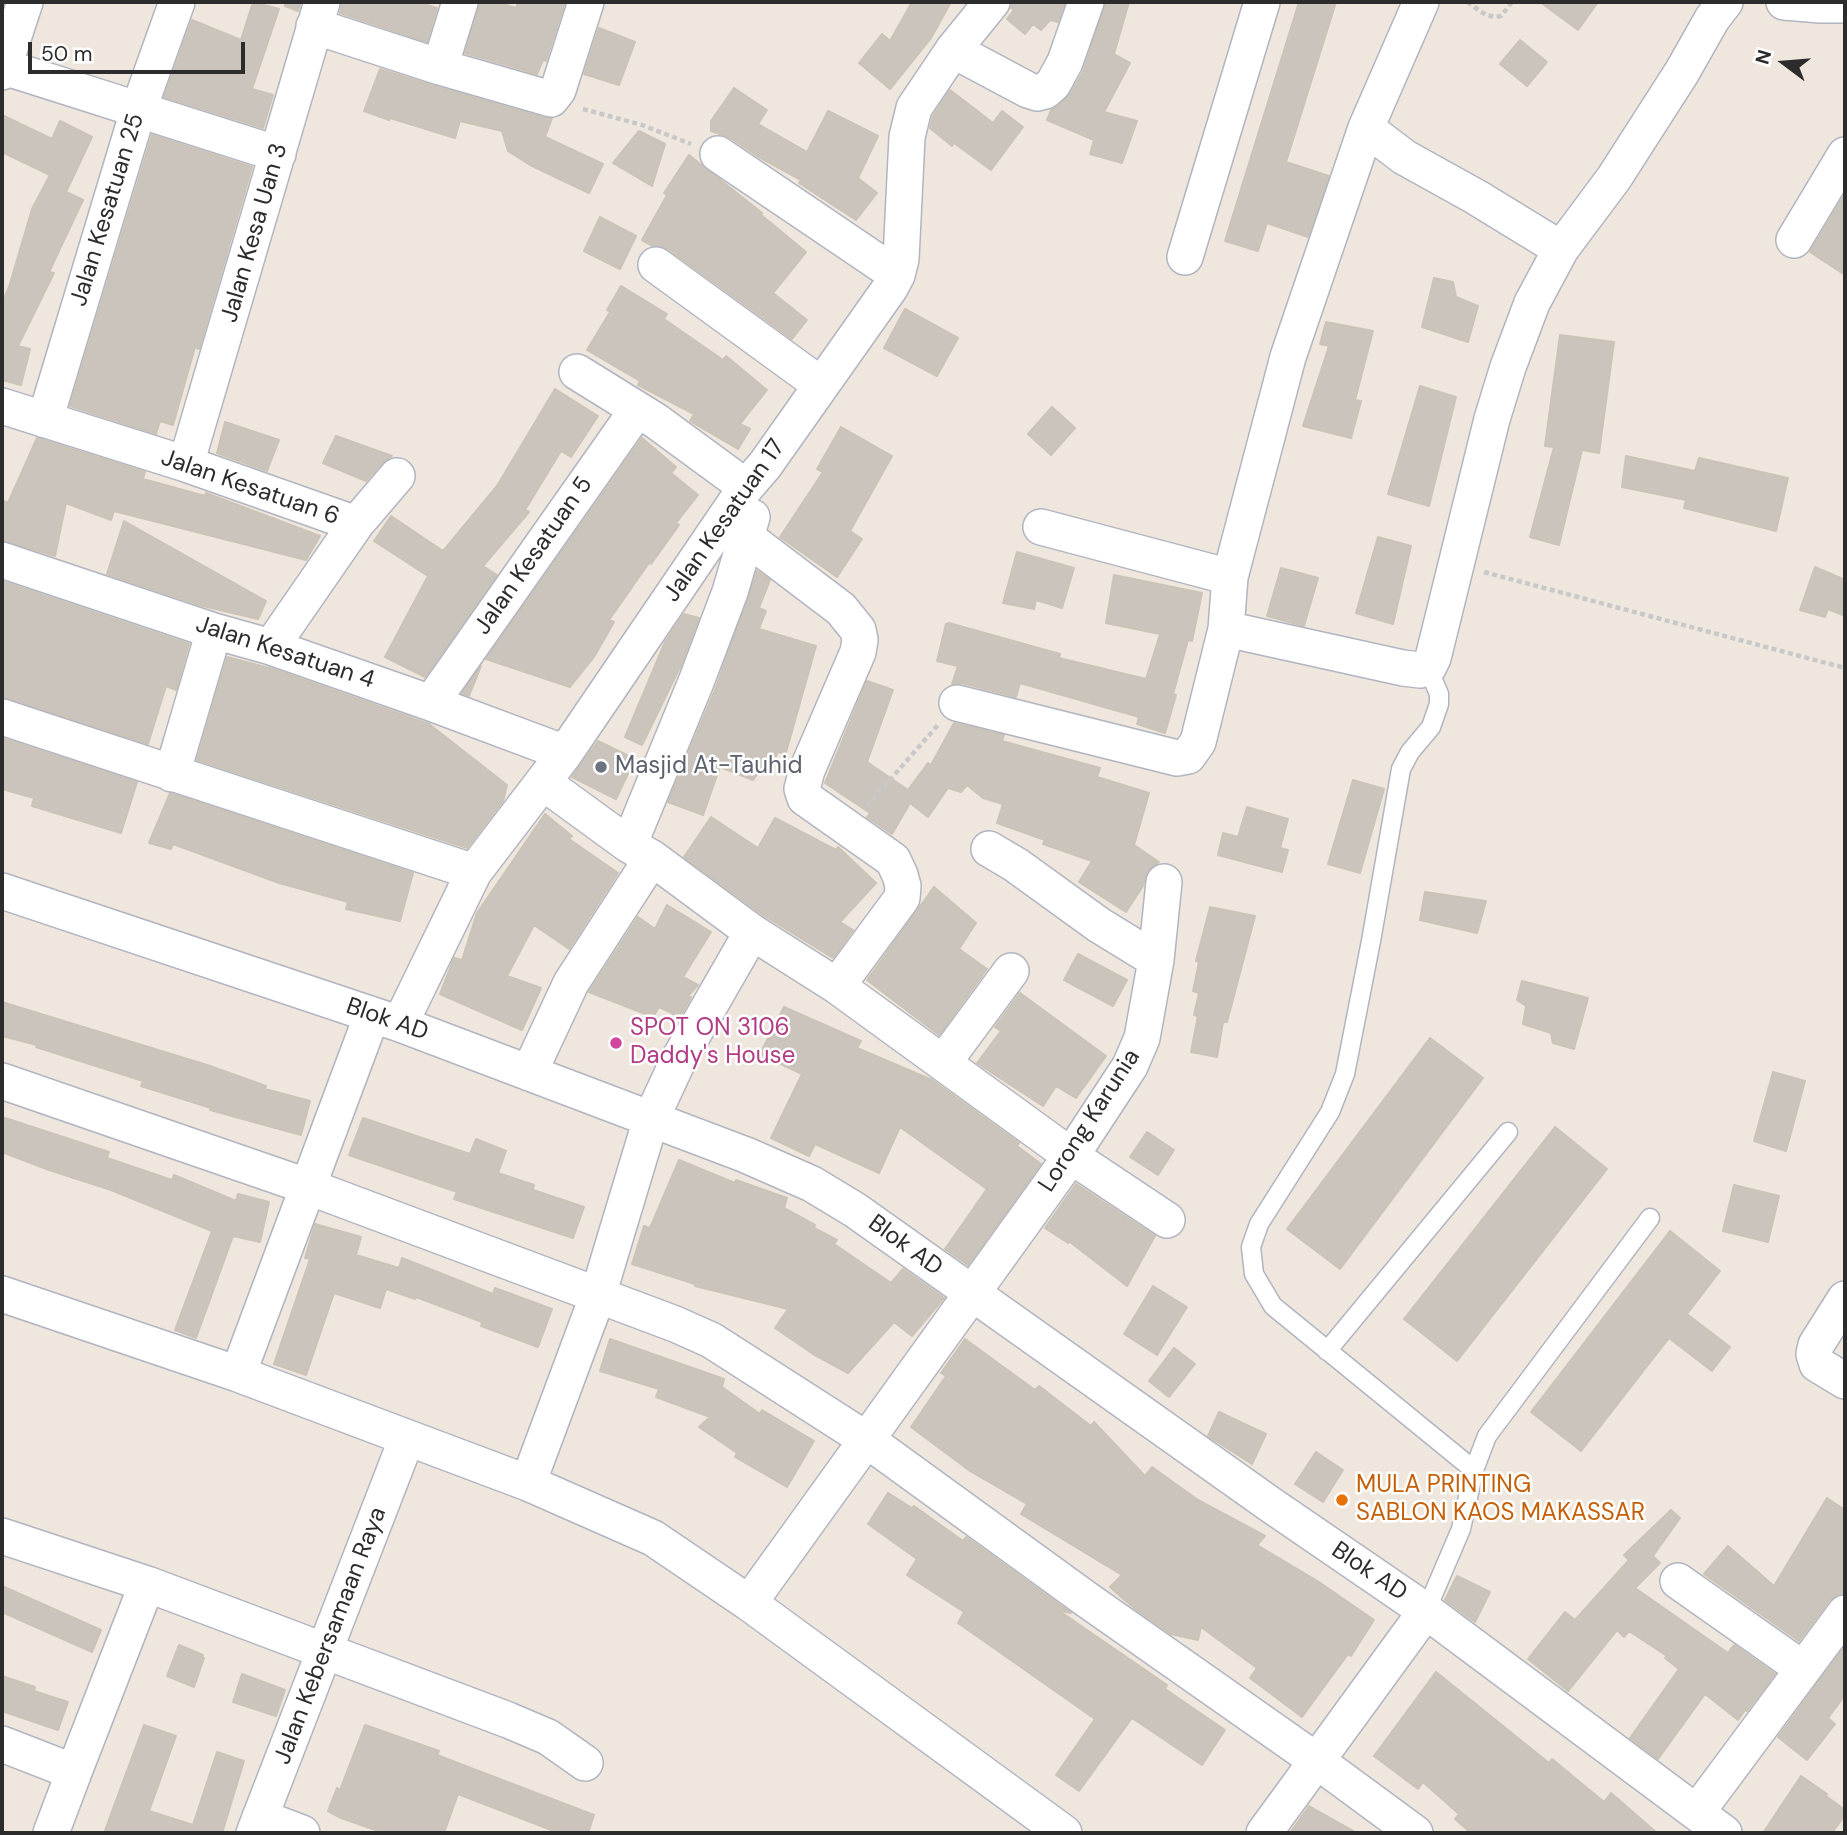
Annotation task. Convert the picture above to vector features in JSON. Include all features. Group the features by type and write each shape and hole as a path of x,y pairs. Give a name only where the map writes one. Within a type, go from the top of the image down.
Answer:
{"street":[{"path":"25,2 3,70 278,154"},
{"name":"Jalan Kesatuan 25","path":"45,420 138,111 177,2"},
{"path":"440,67 460,2"},
{"path":"318,14 440,67 551,99 558,90 586,2"},
{"name":"Jalan Kesatuan 17","path":"238,1374 309,1186 386,1019 474,872 544,783 756,476 862,331 897,275 901,259 910,121 924,91 992,2"},
{"path":"953,50 1028,90 1037,93 1045,91 1053,84 1065,62 1086,2"},
{"path":"1185,257 1262,2"},
{"path":"957,703 1177,758 1188,756 1198,743 1226,629 1230,577 1288,357 1366,128 1421,2"},
{"path":"1226,629 1403,668 1428,668 1433,658 1492,419 1532,303 1562,249 1614,178 1725,2"},
{"path":"1784,2 1845,5"},
{"name":"Jalan Kesa Uan 3","path":"186,464 318,14"},
{"path":"1366,128 1404,157 1562,249"},
{"path":"718,154 897,275"},
{"path":"1794,240 1845,155"},
{"path":"656,265 821,384"},
{"path":"529,1073 571,983 641,851 696,682 730,592 759,496 756,476 693,447 577,372"},
{"name":"Jalan Kesatuan 6","path":"2,406 186,464 356,524 271,647"},
{"name":"Jalan Kesatuan 5","path":"431,703 637,410"},
{"path":"356,524 397,476"},
{"path":"1041,527 1230,577"},
{"path":"746,537 841,609 858,630 858,652 807,770 802,789 805,798 893,860 903,886 902,898 837,986"},
{"name":"Jalan Kesatuan 4","path":"2,560 214,631 271,647 565,753"},
{"path":"172,774 214,631"},
{"path":"2,717 474,872"},
{"path":"544,783 752,932 837,986 1071,1156 1167,1220"},
{"path":"989,849 1016,865 1099,925 1156,960"},
{"name":"Lorong Karunia","path":"749,1603 1071,1156 1137,1052 1156,960 1164,882"},
{"name":"Blok AD","path":"2,891 386,1019 746,1155 812,1184 855,1210 1271,1505 1426,1611 1724,1833"},
{"path":"528,1483 598,1295 651,1119 679,1059 752,932"},
{"path":"943,1063 1011,971"},
{"path":"2,1081 309,1186 711,1340 867,1440 1415,1833"},
{"path":"2,1294 238,1374 528,1483 653,1538 749,1603 1064,1833"},
{"path":"1845,1299 1816,1345 1814,1354 1817,1364 1845,1381"},
{"name":"Jalan Kebersamaan Raya","path":"257,1825 407,1438"},
{"path":"2,1536 147,1584 530,1729 548,1737 585,1763"},
{"path":"1678,1581 1803,1669"},
{"path":"51,1833 147,1584"},
{"path":"1264,1833 1426,1611"},
{"path":"1697,1812 1845,1613"},
{"path":"2,1744 74,1772"},
{"path":"257,1825 302,1833"}],"lane":[{"path":"1428,668 1439,694 1438,704 1430,727 1410,752 1401,769 1345,1074 1330,1112 1259,1224 1251,1247 1254,1274 1273,1306 1474,1470"},
{"path":"1327,1351 1508,1132"},
{"path":"1426,1611 1461,1529 1474,1470 1487,1436 1650,1218"}],"path":[{"path":"1467,2 1486,15 1496,17 1501,16 1512,2"},
{"path":"551,99 642,125 718,154"},
{"path":"1456,565 1845,668"},
{"path":"847,829 957,703"}],"building":[{"path":"253,2 279,9 252,89 273,95 263,128 164,97 192,20 241,40"},
{"path":"286,2 301,2 298,11 285,6"},
{"path":"342,2 416,2 437,8 427,42 340,13"},
{"path":"480,2 496,2 516,8 518,2 565,2 546,61 543,60 537,74 465,53"},
{"path":"912,2 951,2 931,38 890,89 859,63 882,34 890,41"},
{"path":"1012,2 1065,2 1058,22 1050,20 1041,30 1033,24 1025,34 1007,19 1014,10 1011,8"},
{"path":"1106,2 1129,2 1114,54 1130,63 1104,112 1137,121 1122,163 1090,154 1094,140 1047,120 1051,110 1070,94 1083,72"},
{"path":"1299,2 1336,2 1286,162 1329,176 1308,237 1267,223 1258,251 1225,241"},
{"path":"1540,2 1598,2 1578,30"},
{"path":"599,28 635,42 619,85 584,74"},
{"path":"1520,40 1547,62 1527,86 1500,64"},
{"path":"380,69 552,118 545,137 603,164 589,193 530,165 508,151 502,131 460,121 455,138 364,111"},
{"path":"734,88 767,110 758,124 807,152 828,111 878,136 858,178 877,193 856,220 799,183 801,180 729,137 711,131 711,121"},
{"path":"950,90 993,123 1002,111 1023,127 991,170 954,143 952,146 930,128 933,116"},
{"path":"2,115 52,139 60,121 92,137 66,192 83,200 49,272 54,273 18,346 30,349 21,385 2,380 2,303 32,209 50,175 2,152"},
{"path":"639,131 665,144 652,186 613,163"},
{"path":"152,135 252,167 199,349 195,347 173,425 160,421 156,434 70,406"},
{"path":"689,155 806,252 773,293 807,320 792,339 668,249 642,240 667,195 664,193"},
{"path":"1845,194 1845,275 1810,252"},
{"path":"600,217 636,236 620,269 584,251"},
{"path":"1434,278 1453,282 1456,297 1478,306 1468,342 1422,327"},
{"path":"621,286 667,314 664,319 723,360 726,356 767,390 740,424 750,429 738,449 690,421 694,414 638,385 640,381 587,350 610,312 607,310"},
{"path":"905,309 958,338 937,376 884,348"},
{"path":"1326,322 1373,331 1355,400 1361,401 1351,438 1303,426 1329,346 1320,344"},
{"path":"1560,335 1614,342 1599,453 1582,450 1559,545 1530,537 1554,447 1545,446"},
{"path":"1420,386 1456,397 1429,506 1388,494"},
{"path":"555,389 598,416 571,457 561,451 525,510 529,512 483,566 497,575 425,677 385,657 428,576 374,541 391,516 443,551 497,486"},
{"path":"1052,407 1075,428 1051,455 1028,434"},
{"path":"225,422 279,440 267,471 217,453"},
{"path":"841,427 892,456 850,531 862,539 837,577 780,537 823,472 817,469"},
{"path":"336,436 392,456 366,481 323,463"},
{"path":"37,438 145,472 143,479 205,496 206,493 320,536 306,560 114,511 111,520 66,503 55,556 2,540 2,500 8,503"},
{"path":"642,438 676,467 671,473 698,495 609,620 614,622 594,657 570,687 486,659"},
{"path":"1626,456 1695,471 1699,458 1788,478 1776,531 1684,508 1686,500 1622,487"},
{"path":"124,521 266,601 258,619 203,606 107,574"},
{"path":"1378,537 1411,546 1393,624 1356,613"},
{"path":"1017,552 1074,568 1062,608 1036,600 1034,609 1003,603"},
{"path":"1815,567 1845,580 1845,616 1828,609 1825,617 1800,610"},
{"path":"1281,568 1318,578 1304,626 1267,616"},
{"path":"757,571 770,580 759,608 766,611 759,629 816,646 785,756 778,751 771,770 763,766 753,780 720,767 703,815 668,802 715,690"},
{"path":"1114,575 1202,593 1192,641 1188,640 1165,733 1137,724 1139,717 1020,683 1016,697 962,683 952,684 958,666 937,661 946,624 949,623 1060,654 1059,658 1146,679 1160,634 1106,623"},
{"path":"2,581 189,644 176,690 166,686 148,744 2,697"},
{"path":"684,614 699,618 682,663 642,745 625,737 665,642"},
{"path":"227,657 273,669 429,724 507,785 503,801 467,848 197,760"},
{"path":"481,666 469,696 462,693"},
{"path":"867,681 893,690 867,762 908,790 928,763 931,765 954,723 1004,735 1002,741 1100,768 1097,777 1149,793 1134,845 1159,862 1147,871 1143,886 1126,912 1079,882 1092,861 1043,844 1045,840 997,823 1003,804 983,798 967,785 961,792 948,788 928,817 910,803 892,834 867,817 870,813 825,783"},
{"path":"2,738 137,782 121,833 32,806 34,798 2,789"},
{"name":"Masjid At-Tauhid","path":"598,741 635,759 616,799 572,777"},
{"path":"1353,780 1384,789 1360,873 1328,864"},
{"path":"170,793 413,873 400,921 346,909 348,902 279,883 173,844 171,849 149,843"},
{"path":"1247,807 1288,819 1280,848 1288,850 1282,872 1218,855 1223,833 1238,837"},
{"path":"545,814 572,836 569,839 618,873 569,949 534,925 507,976 541,988 522,1030 440,994 454,958 462,960 477,913"},
{"path":"711,817 758,848 775,818 836,850 838,847 876,883 840,922 853,930 833,958 763,915 684,857"},
{"path":"934,887 976,923 959,949 987,969 939,1035 867,980"},
{"path":"1425,892 1486,901 1477,933 1420,920"},
{"path":"667,905 711,932 683,977 698,985 688,996 691,997 680,1017 659,1007 653,1017 589,992 638,917 655,929"},
{"path":"1210,907 1255,916 1227,1022 1223,1022 1217,1057 1191,1052 1198,1016 1194,1015 1199,993 1193,991 1199,962 1196,961"},
{"path":"1078,954 1127,980 1113,1006 1064,980"},
{"path":"1522,981 1588,998 1574,1049 1553,1043 1551,1033 1523,1024 1526,1006 1517,1000"},
{"path":"1020,993 1106,1056 1076,1098 1056,1086 1043,1106 977,1063 1001,1031 995,1027"},
{"path":"2,1002 207,1065 266,1086 265,1089 310,1101 301,1135 210,1110 211,1108 141,1086 143,1081 2,1036"},
{"path":"784,1007 861,1041 857,1048 932,1080 1019,1143 1017,1146 1041,1164 968,1265 945,1249 987,1189 900,1127 879,1173 815,1144 809,1156 771,1138 802,1074 760,1054"},
{"path":"1430,1038 1483,1078 1340,1269 1287,1229"},
{"path":"1773,1072 1805,1081 1786,1151 1754,1141"},
{"path":"2,1117 109,1152 107,1158 172,1180 174,1175 236,1201 238,1194 269,1202 260,1242 233,1236 196,1338 175,1330 212,1231 111,1190 2,1152"},
{"path":"363,1118 470,1154 476,1139 506,1151 498,1173 534,1185 533,1190 584,1207 573,1238 454,1199 457,1192 349,1155"},
{"path":"1555,1127 1607,1169 1457,1361 1404,1319"},
{"path":"1147,1132 1174,1150 1158,1175 1130,1157"},
{"path":"679,1160 735,1183 736,1180 787,1198 784,1208 837,1240 834,1244 891,1283 903,1269 944,1298 912,1336 894,1322 848,1373 813,1354 775,1328 788,1309 695,1286 632,1264 644,1226 650,1228"},
{"path":"1076,1184 1155,1236 1127,1286 1070,1242 1045,1228"},
{"path":"1734,1185 1779,1196 1768,1242 1723,1231"},
{"path":"315,1224 361,1237 356,1255 399,1268 402,1258 493,1294 495,1288 552,1309 538,1347 481,1326 482,1322 416,1297 415,1299 386,1289 380,1308 334,1293 306,1375 274,1364 310,1259 305,1258"},
{"path":"1670,1231 1720,1271 1687,1314 1730,1347 1712,1371 1669,1338 1581,1451 1531,1412"},
{"path":"1153,1286 1187,1307 1157,1355 1124,1334"},
{"path":"610,1339 724,1379 722,1387 760,1414 762,1410 814,1441 787,1487 735,1457 737,1453 699,1427 710,1417 656,1397 659,1389 600,1371"},
{"path":"965,1339 1035,1390 1039,1386 1091,1426 1094,1422 1145,1476 1152,1467 1198,1500 1265,1536 1257,1545 1319,1582 1374,1620 1351,1656 1348,1654 1302,1717 1250,1678 1257,1668 1201,1627 1198,1640 1171,1634 1135,1609 1110,1587 1122,1575 1021,1514 1027,1504 970,1471 911,1427 946,1376 941,1373"},
{"path":"1174,1348 1195,1364 1169,1397 1149,1381"},
{"path":"1219,1412 1266,1434 1252,1464 1208,1436"},
{"path":"1316,1452 1343,1470 1323,1502 1295,1484"},
{"path":"888,1493 912,1508 914,1506 963,1541 966,1537 1071,1613 1058,1610 1167,1685 1165,1689 1225,1730 1202,1765 1132,1718 1079,1791 1056,1775 1095,1719 958,1623 964,1612 907,1575 917,1559 868,1524"},
{"path":"1827,1498 1845,1510 1845,1593 1836,1595 1829,1601 1799,1641 1704,1574 1728,1546 1774,1586"},
{"path":"1671,1510 1680,1518 1653,1556 1660,1563 1635,1588 1728,1653 1734,1645 1775,1674 1738,1720 1705,1694 1658,1759 1630,1738 1679,1669 1665,1658 1667,1656 1629,1631 1624,1637 1617,1630 1568,1691 1528,1659 1565,1612 1575,1620 1629,1560 1624,1555"},
{"path":"1457,1576 1490,1592 1475,1622 1445,1600"},
{"path":"2,1586 101,1630 92,1652 2,1612"},
{"path":"179,1645 203,1655 194,1687 167,1676"},
{"path":"1845,1646 1845,1695 1828,1718 1835,1724 1807,1760 1778,1737"},
{"path":"1436,1672 1549,1763 1552,1759 1604,1802 1611,1793 1657,1833 1471,1833 1455,1819 1459,1814 1423,1782 1418,1789 1374,1756"},
{"path":"242,1674 285,1690 276,1716 233,1702"},
{"path":"2,1676 35,1687 34,1691 68,1702 58,1730 2,1711"},
{"path":"144,1725 176,1736 149,1811 193,1825 217,1752 244,1761 222,1833 104,1833"},
{"path":"365,1725 439,1751 437,1755 594,1815 588,1833 559,1833 458,1794 444,1833 384,1833 341,1818 328,1811 337,1788 340,1790"},
{"path":"1801,1776 1827,1794 1826,1796 1845,1810 1845,1815 1832,1833 1763,1833"},
{"path":"1309,1806 1357,1833 1290,1833"}],"place":[{"name":"Masjid At-Tauhid","path":"601,767"},
{"name":"SPOT ON 3106 Daddy's House","path":"616,1043"},
{"name":"MULA PRINTING SABLON KAOS MAKASSAR","path":"1342,1500"}]}
